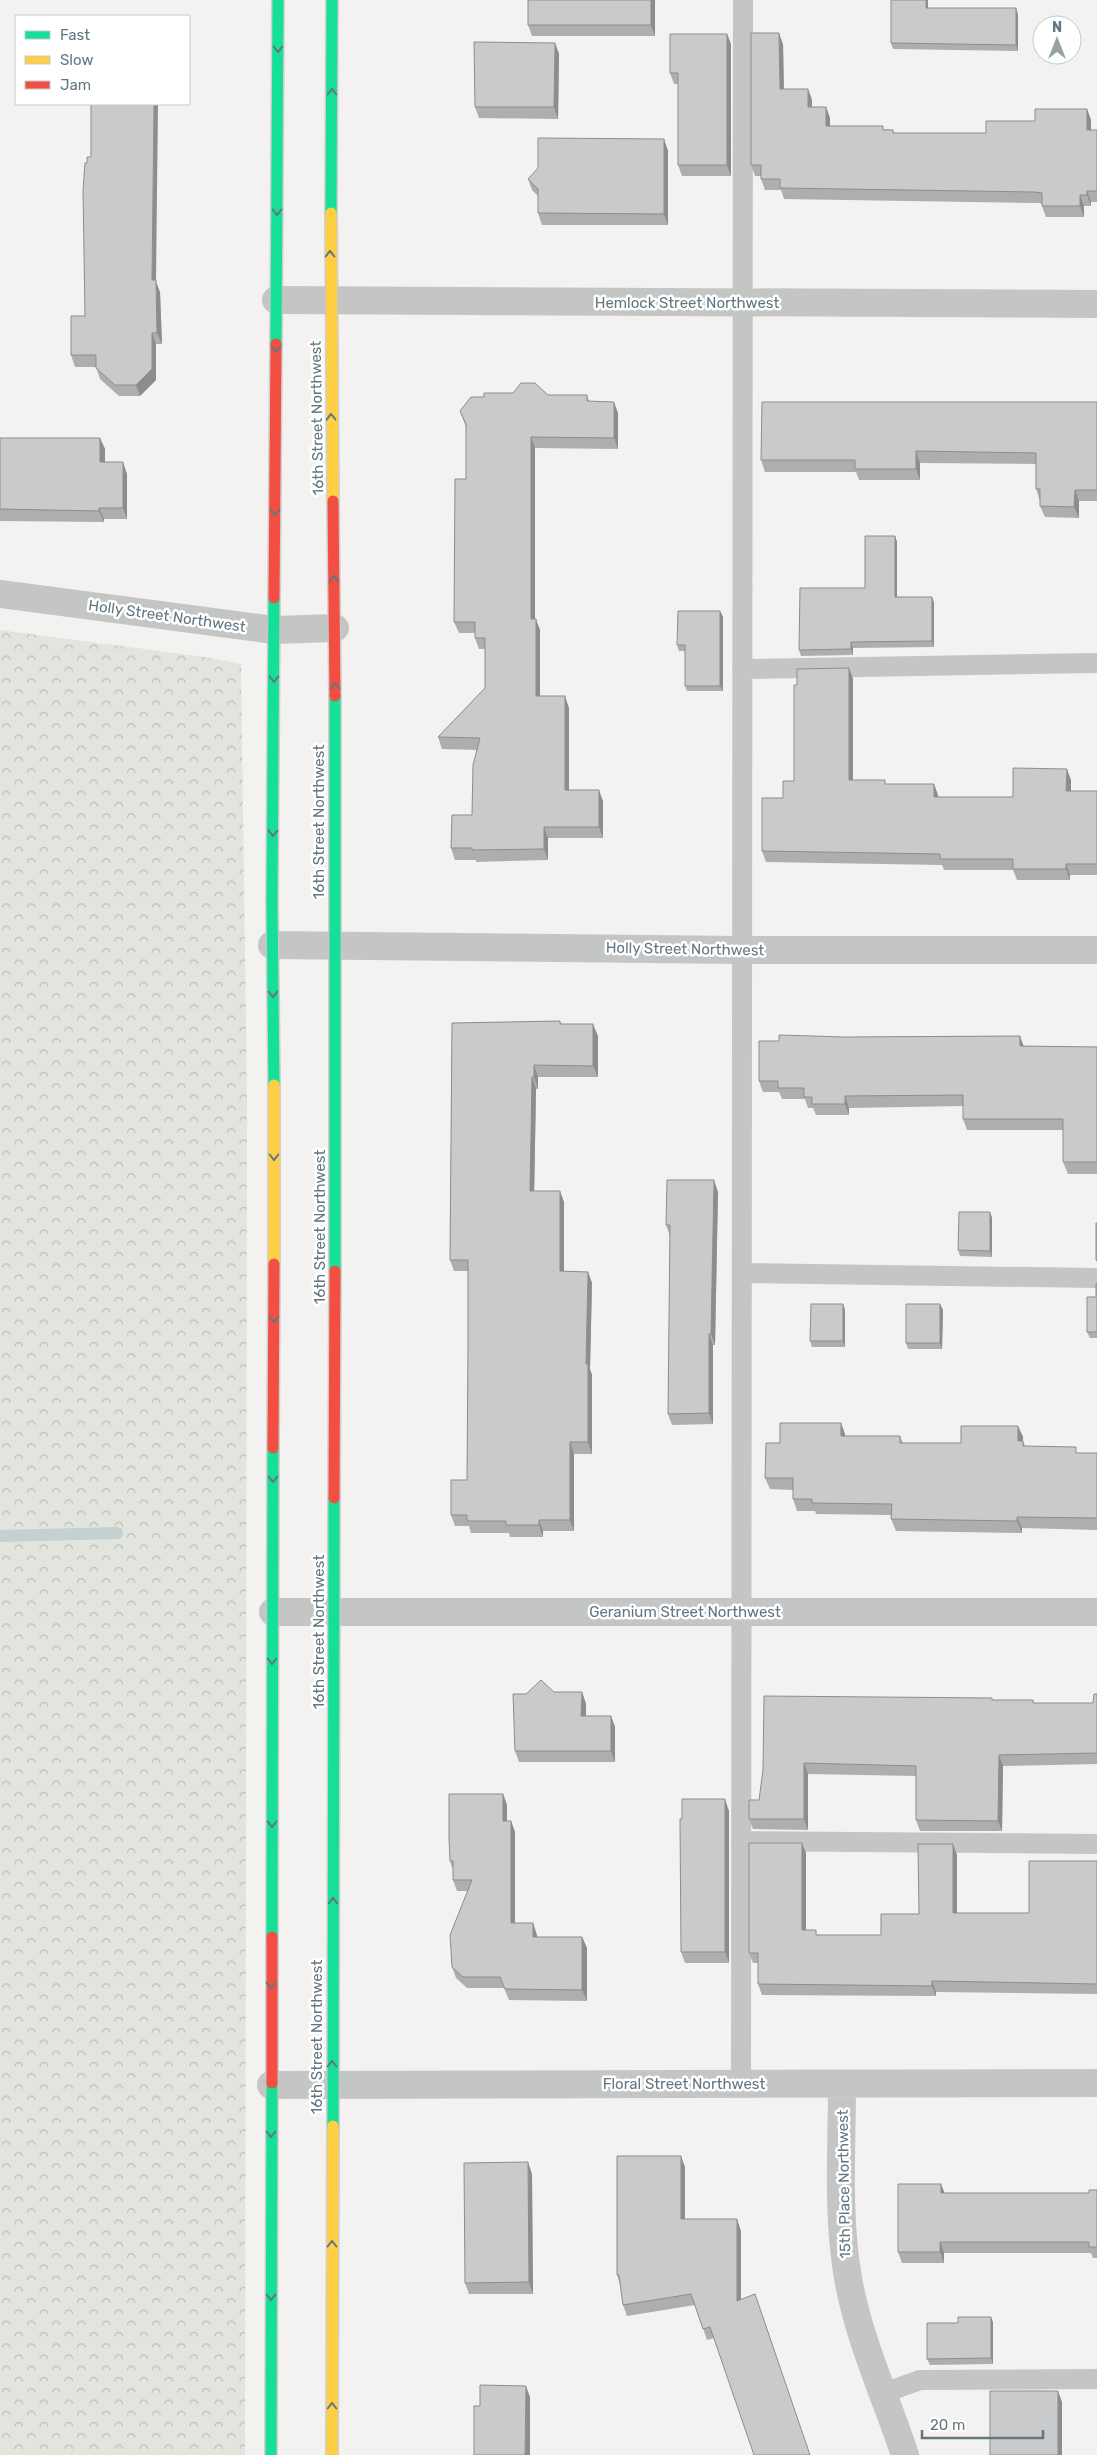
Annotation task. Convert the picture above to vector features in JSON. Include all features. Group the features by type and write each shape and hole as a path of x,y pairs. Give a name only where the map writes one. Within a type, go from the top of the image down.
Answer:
{"main road":[{"path":"271,2455 274,1103 272,945 278,0"},
{"name":"16th Street Northwest","path":"332,0 330,300 335,628 332,2455"}],"street":[{"name":"Hemlock Street Northwest","path":"276,300 741,304 1097,304"},
{"name":"Holly Street Northwest","path":"0,594 274,630 335,628"},
{"name":"Holly Street Northwest","path":"272,945 743,950 1097,950"},
{"name":"Geranium Street Northwest","path":"273,1612 1097,1612"},
{"name":"Floral Street Northwest","path":"271,2085 1097,2083"},
{"name":"15th Place Northwest","path":"842,2084 843,2232 846,2264 855,2311 905,2455"}],"lane":[{"path":"741,2084 743,950 741,304 743,0"},
{"path":"742,669 1097,663"},
{"path":"742,1274 1097,1278"},
{"path":"741,1842 1097,1844"},
{"path":"884,2393 920,2380 1097,2379"}],"green space":[{"path":"0,630 212,658 241,664 247,1101 245,2455 0,2455"}],"building":[{"path":"528,0 651,0 651,25 528,25"},
{"path":"891,0 926,0 926,8 1016,8 1016,45 891,43"},
{"path":"751,33 779,33 780,89 808,89 808,107 826,107 826,126 883,126 883,130 893,130 893,133 986,133 986,121 1035,121 1035,109 1087,109 1087,130 1097,130 1097,191 1087,191 1087,195 1080,195 1080,206 1042,206 1042,193 1035,192 780,188 780,179 761,179 761,165 751,165"},
{"path":"670,34 727,34 727,165 678,165 678,73 670,73"},
{"path":"474,42 555,43 554,107 475,107"},
{"path":"91,105 154,105 152,280 156,280 157,333 152,333 152,369 136,385 115,385 96,368 96,355 71,355 71,316 85,316 83,190 85,163 87,163 87,157 91,157"},
{"path":"538,138 664,139 664,214 538,213 538,189 528,179 538,168"},
{"path":"521,383 535,383 548,395 587,395 587,401 614,402 614,438 531,437 531,619 536,619 536,696 565,696 565,790 599,790 599,827 544,827 544,849 472,850 472,848 451,848 452,815 472,815 473,765 480,738 438,737 485,688 485,638 475,638 475,622 454,622 455,479 466,479 466,424 460,411 471,397 484,397 484,393 513,393"},
{"path":"762,402 1097,402 1097,490 1075,490 1074,507 1040,506 1040,489 1036,489 1036,453 916,451 916,469 855,469 855,460 761,460"},
{"path":"0,438 100,438 100,462 123,462 123,508 99,508 99,511 0,509"},
{"path":"865,536 895,536 895,597 932,597 932,641 851,642 851,649 799,650 800,588 865,588"},
{"path":"678,611 720,611 720,686 685,686 685,645 677,645"},
{"path":"849,668 849,780 885,780 885,784 934,784 934,797 1013,797 1013,768 1067,769 1066,791 1097,791 1097,864 1066,864 1066,869 1013,869 1013,859 940,859 940,854 762,851 762,798 783,798 783,781 794,781 794,685 797,685 797,669"},
{"path":"560,1021 560,1024 593,1024 593,1066 534,1065 534,1077 532,1077 530,1191 560,1191 560,1271 588,1272 586,1364 588,1364 588,1442 570,1442 570,1520 539,1520 539,1525 506,1525 506,1521 467,1521 467,1515 451,1515 451,1480 467,1480 468,1348 468,1260 450,1260 452,1023"},
{"path":"779,1035 845,1037 1020,1036 1020,1046 1097,1047 1097,1162 1063,1162 1063,1119 963,1119 963,1095 845,1096 845,1104 812,1104 812,1097 804,1097 804,1088 778,1088 778,1081 759,1081 759,1041 779,1041"},
{"path":"667,1180 714,1180 711,1334 709,1334 709,1413 668,1414 670,1225 666,1225"},
{"path":"959,1212 990,1212 990,1251 958,1250"},
{"path":"1097,1223 1097,1261 1096,1260"},
{"path":"1097,1283 1097,1332 1087,1332 1087,1297 1096,1297"},
{"path":"811,1304 843,1304 843,1341 810,1341"},
{"path":"906,1304 940,1304 940,1343 906,1343"},
{"path":"780,1423 841,1423 841,1436 900,1436 900,1443 961,1443 961,1426 1018,1426 1018,1441 1023,1441 1023,1446 1076,1447 1076,1453 1097,1453 1097,1518 1017,1517 1017,1521 891,1519 892,1504 812,1503 812,1499 793,1499 793,1478 765,1478 766,1443 780,1443"},
{"path":"541,1680 554,1692 582,1692 581,1716 611,1716 611,1751 515,1751 513,1694 526,1694"},
{"path":"1094,1694 1097,1694 1097,1753 999,1755 998,1821 916,1820 916,1766 804,1763 804,1819 749,1819 749,1800 759,1800 763,1770 764,1696 992,1698 992,1700 1033,1700 1033,1703 1093,1703"},
{"path":"449,1794 503,1794 503,1821 511,1821 511,1923 533,1923 533,1937 582,1937 582,1990 505,1989 500,1977 463,1977 452,1967 450,1935 472,1880 453,1880 453,1861 450,1861"},
{"path":"682,1799 725,1799 725,1952 681,1952 680,1819 682,1819"},
{"path":"749,1843 802,1843 802,1930 816,1930 816,1935 881,1935 881,1914 919,1914 918,1844 953,1844 953,1913 1029,1913 1029,1861 1097,1861 1097,1984 932,1981 932,1986 758,1984 758,1953 749,1953"},
{"path":"617,2156 681,2156 681,2219 737,2219 737,2301 755,2294 810,2455 754,2455 710,2327 703,2329 691,2294 623,2305 619,2275 617,2275"},
{"path":"528,2162 529,2282 465,2283 464,2163"},
{"path":"898,2184 941,2184 941,2193 1089,2193 1089,2190 1097,2190 1097,2247 1089,2247 1089,2242 940,2242 940,2252 898,2252"},
{"path":"958,2317 991,2317 991,2358 927,2359 927,2323 958,2323"},
{"path":"480,2385 526,2386 525,2455 474,2455 474,2406 480,2406"},
{"path":"990,2391 1058,2391 1058,2455 990,2455"}],"waterway":[{"path":"0,1536 117,1533"}],"traffic: fast":[{"path":"276,344 278,0"},
{"path":"331,213 332,0"},
{"path":"274,598 272,902 274,1085"},
{"path":"335,696 335,1271"},
{"path":"272,1937 273,1448"},
{"path":"333,2126 334,1498"},
{"path":"271,2455 272,2083"}],"traffic: slow":[{"path":"331,213 333,501"},
{"path":"274,1085 274,1264"},
{"path":"332,2455 333,2126"}],"traffic: jam":[{"path":"274,598 276,344"},
{"path":"333,501 335,696"},
{"path":"273,1448 274,1264"},
{"path":"334,1498 335,1271"},
{"path":"272,1937 272,2083"}]}
